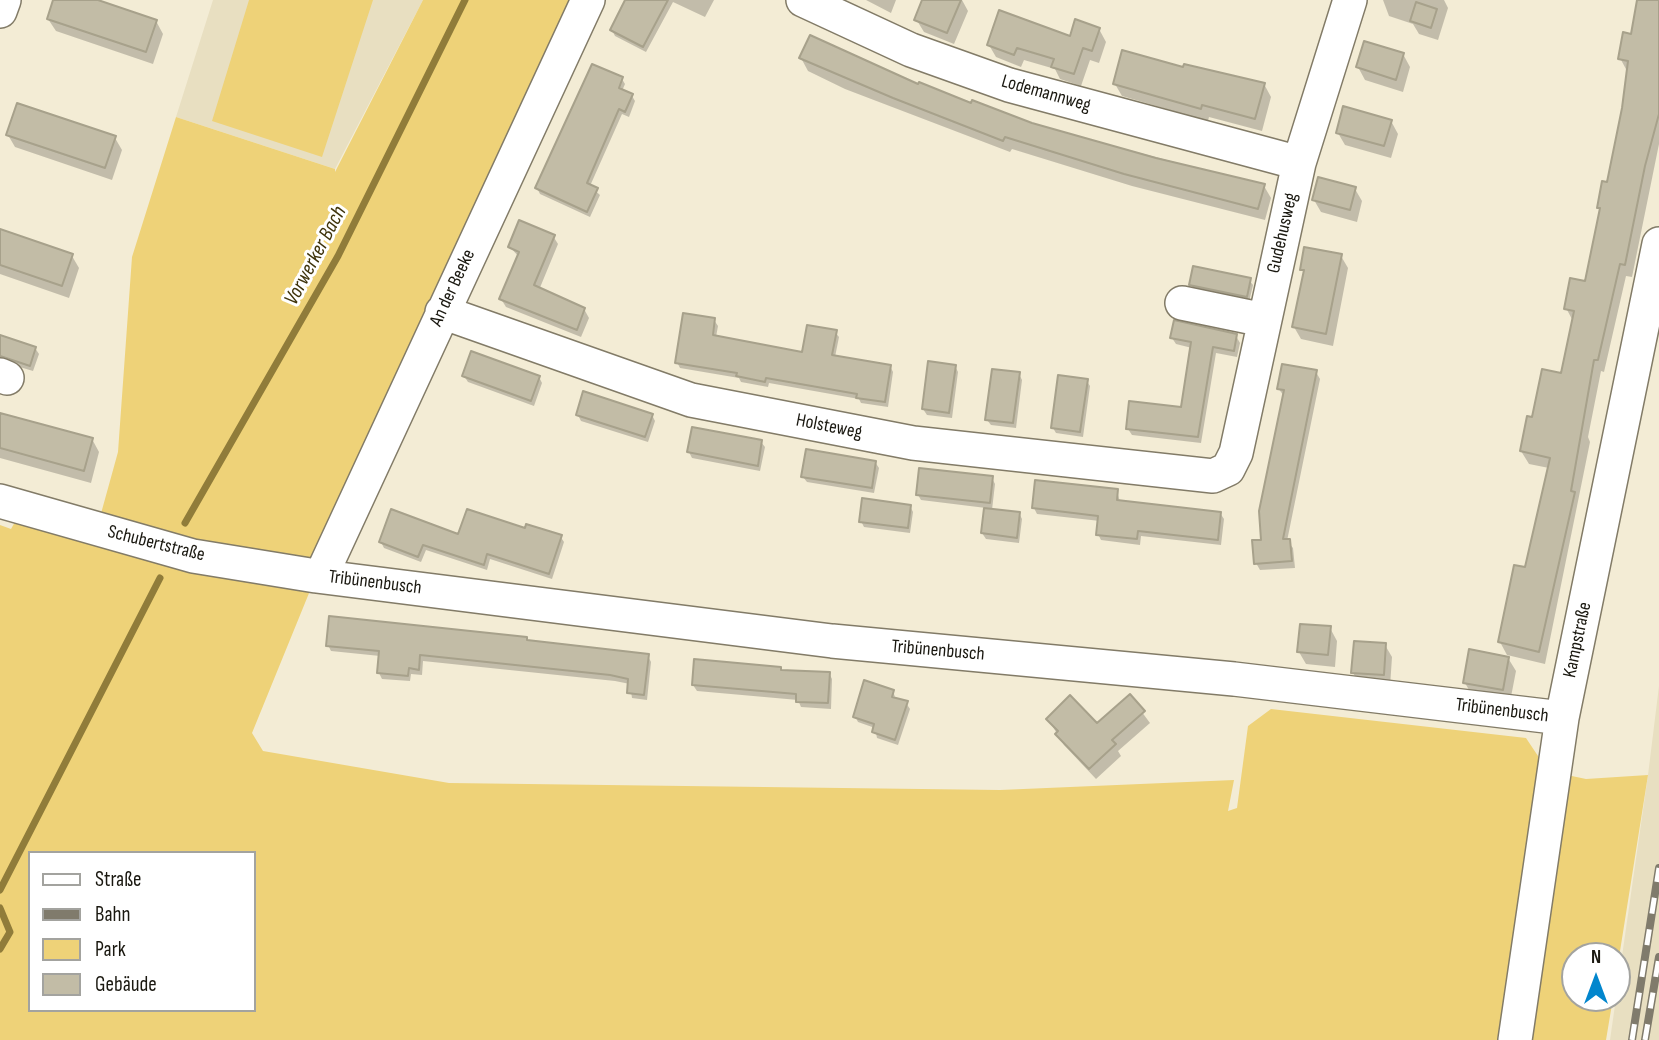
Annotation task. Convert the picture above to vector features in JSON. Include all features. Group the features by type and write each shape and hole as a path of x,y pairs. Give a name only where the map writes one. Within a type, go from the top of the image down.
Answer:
{"street":[{"path":"0,11 4,0"},
{"name":"An der Beeke","path":"318,576 588,0"},
{"name":"Lodemannweg","path":"803,0 911,50 1009,85 1299,163"},
{"name":"Gudehusweg","path":"1228,469 1237,453 1299,163 1350,0"},
{"name":"Kampstraße","path":"1515,1040 1562,718 1659,244"},
{"path":"1182,303 1264,320"},
{"name":"Holsteweg","path":"442,312 691,400 913,443 1213,477 1228,469"},
{"name":"Schubertstraße","path":"0,501 193,556 318,576"},
{"name":"Tribünenbusch","path":"318,576 832,641 1234,680 1562,718"}],"shaded area":[{"path":"213,0 423,0 335,169 176,117"},
{"path":"1659,686 1659,1040 1610,1040 1614,1012 1631,1012 1631,942 1624,942"}],"green space":[{"path":"249,0 373,0 322,157 212,121"},
{"path":"423,0 588,0 316,576 252,733 263,751 449,783 1000,790 1234,780 1228,811 1237,808 1248,726 1271,709 1526,738 1548,771 1586,779 1648,775 1621,942 1561,942 1561,1012 1611,1012 1606,1040 0,1040 0,525 11,529 23,508 97,528 118,452 132,257 176,117 335,169 335,172"}],"building":[{"path":"53,0 98,0 157,20 146,52 47,19"},
{"path":"625,0 668,0 643,47 610,30"},
{"path":"922,0 961,0 947,33 914,20"},
{"path":"1637,0 1659,0 1659,114 1645,166 1625,265 1620,264 1598,360 1594,360 1571,491 1575,492 1539,652 1498,642 1514,565 1525,567 1550,458 1520,451 1527,416 1532,417 1542,369 1561,373 1574,311 1564,309 1570,278 1585,281 1600,208 1597,208 1602,181 1607,182 1622,108 1628,61 1618,59 1623,32 1631,34"},
{"path":"1416,2 1437,9 1431,28 1410,21"},
{"path":"999,10 1070,36 1075,19 1100,28 1092,51 1083,48 1074,74 1051,67 1054,59 1017,48 1014,55 987,45"},
{"path":"810,35 918,84 919,82 971,103 972,100 1032,123 1156,158 1265,184 1258,209 1124,174 1005,137 1003,141 799,58"},
{"path":"1364,41 1404,53 1396,80 1356,67"},
{"path":"1122,50 1183,67 1184,64 1265,83 1255,119 1202,105 1201,109 1113,84"},
{"path":"592,64 623,77 619,88 633,94 625,112 619,109 587,183 598,188 587,212 535,188"},
{"path":"17,103 116,136 105,168 6,135"},
{"path":"1343,106 1392,120 1384,146 1336,133"},
{"path":"1318,177 1356,187 1350,210 1312,200"},
{"path":"519,220 555,235 534,285 585,308 577,330 499,299 519,252 508,247"},
{"path":"0,229 73,254 62,286 0,265"},
{"path":"1304,247 1342,254 1326,334 1292,327 1304,270 1300,270"},
{"path":"1193,266 1251,278 1247,297 1189,285"},
{"path":"683,313 715,318 713,335 802,352 807,325 837,330 832,355 891,365 885,402 856,398 857,394 766,378 765,382 736,376 737,373 675,363"},
{"path":"1174,320 1237,334 1234,351 1213,347 1198,437 1126,429 1129,401 1181,407 1191,342 1170,338"},
{"path":"0,335 36,347 30,366 0,356"},
{"path":"471,351 540,376 531,401 462,376"},
{"path":"928,361 956,365 949,413 922,409"},
{"path":"1282,364 1317,370 1283,539 1290,539 1292,561 1254,564 1252,540 1261,540 1259,511 1284,390 1277,389"},
{"path":"992,369 1020,372 1013,423 985,420"},
{"path":"1058,375 1088,379 1080,432 1051,428"},
{"path":"583,391 653,414 645,437 576,415"},
{"path":"0,413 93,438 84,471 0,448"},
{"path":"692,427 762,440 758,466 687,452"},
{"path":"806,449 876,461 872,488 801,477"},
{"path":"919,468 993,476 990,503 916,495"},
{"path":"1035,480 1118,489 1117,500 1221,512 1218,540 1138,531 1137,539 1096,535 1098,516 1032,508"},
{"path":"862,498 911,505 908,528 859,522"},
{"path":"984,508 1020,512 1017,538 981,533"},
{"path":"391,509 458,534 467,509 525,528 526,524 562,535 549,574 487,554 484,565 423,545 418,557 379,542"},
{"path":"329,616 527,637 527,640 649,654 644,695 627,693 628,679 610,675 420,655 419,670 409,668 408,676 377,673 379,651 326,646"},
{"path":"1300,624 1331,626 1328,655 1297,652"},
{"path":"1354,641 1386,643 1384,675 1351,673"},
{"path":"1469,649 1509,657 1503,690 1463,683"},
{"path":"694,659 781,667 781,670 830,672 828,703 796,702 796,694 692,685"},
{"path":"864,680 894,690 892,697 908,701 895,740 872,732 874,724 853,717"},
{"path":"1130,694 1145,711 1112,740 1116,744 1089,769 1055,734 1058,731 1046,719 1070,695 1097,723"}],"waterway":[{"name":"Vorwerker Bach","path":"185,523 338,256 465,0"},
{"name":"Vorwerker Bach","path":"0,890 160,578"},
{"name":"Vorwerker Bach","path":"0,908 10,932 0,949"}],"railway":[{"path":"1632,1040 1659,868"},
{"path":"1645,1040 1659,957"}]}
